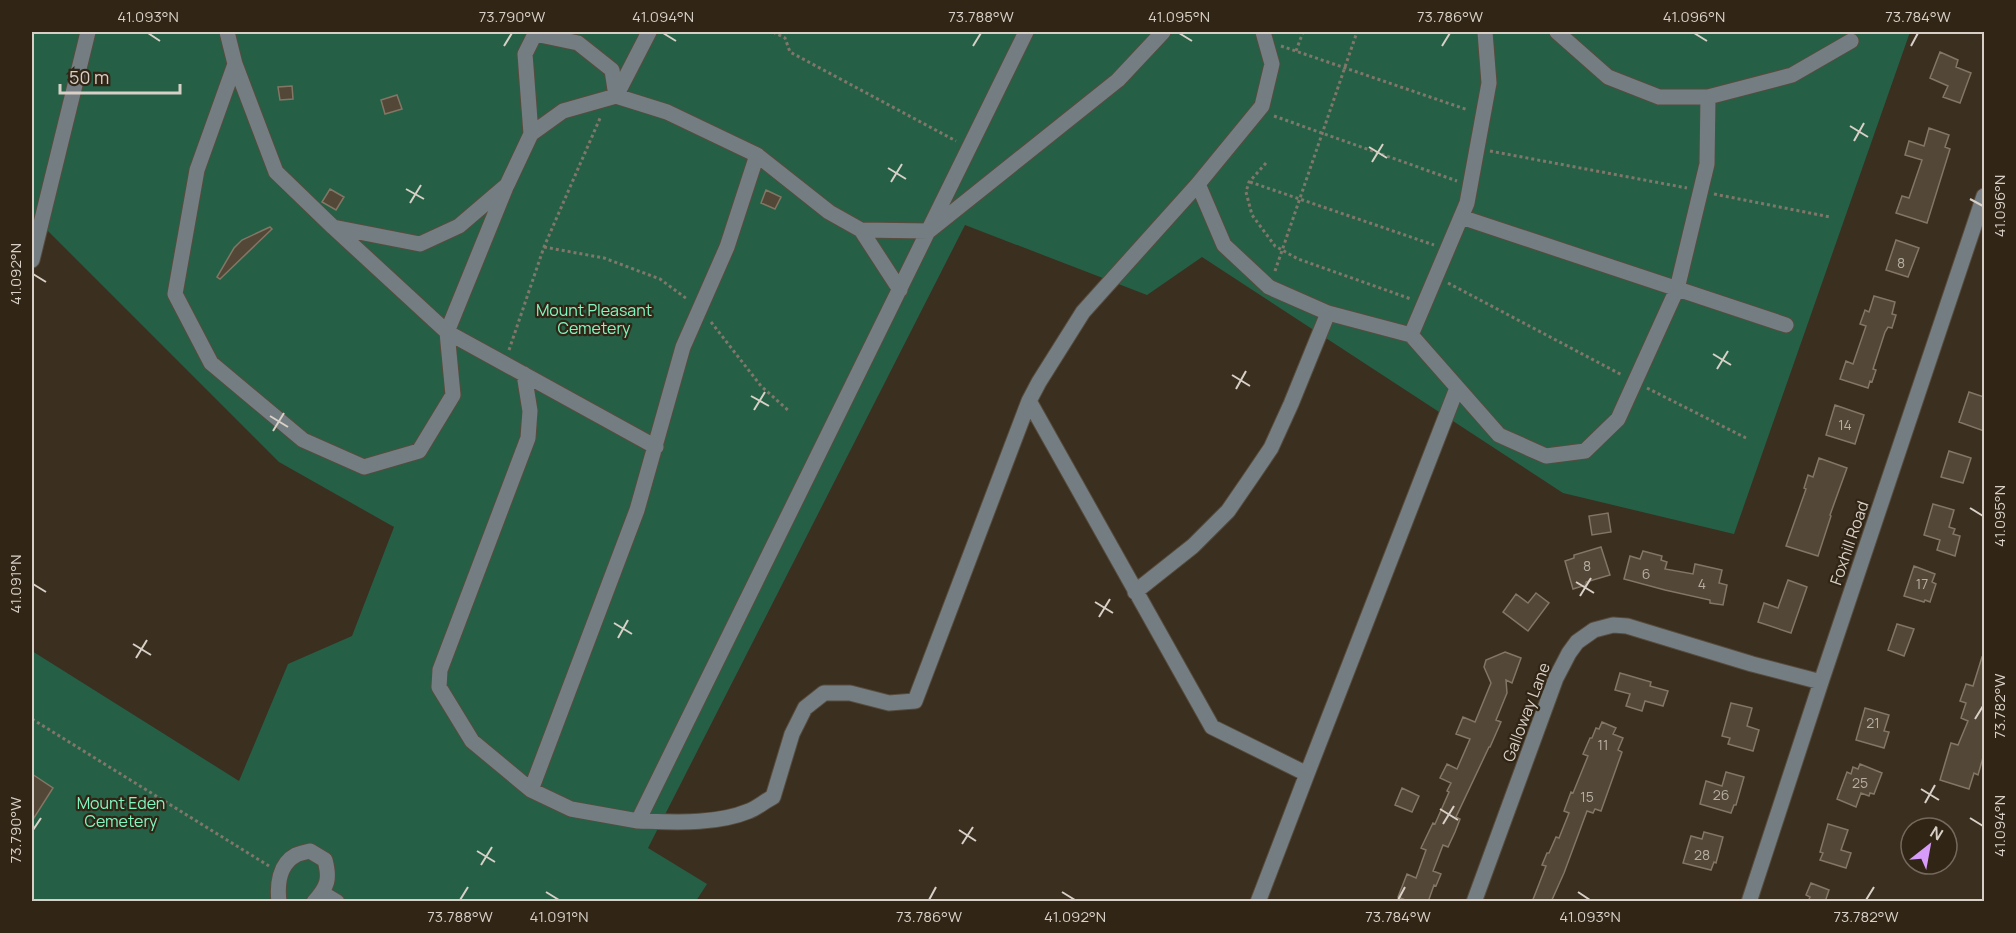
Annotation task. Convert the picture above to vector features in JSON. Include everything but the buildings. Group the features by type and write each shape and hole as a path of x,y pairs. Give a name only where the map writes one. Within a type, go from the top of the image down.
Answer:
{"street":[{"path":"32,260 88,32"},
{"path":"227,32 235,64 276,172 447,332 656,447"},
{"path":"612,97 649,32"},
{"path":"638,821 1026,32"},
{"path":"861,230 929,231 1118,80 1163,32"},
{"path":"1411,335 1467,202 1489,83 1485,32"},
{"path":"1557,32 1608,77 1659,97 1708,97 1791,75 1851,41"},
{"path":"531,134 525,54 536,34 578,43 612,70 612,97"},
{"path":"524,374 530,411 528,438 440,670 439,687 472,741 531,790 571,809 638,821 688,822 716,819 749,811 773,797 792,734 805,708 824,693 850,693 889,703 915,701 1029,401 1083,312 1198,184 1262,106 1272,64 1264,36"},
{"path":"235,64 197,170 175,294 211,363 303,440 364,467 419,451 453,394 447,332 507,185 531,134 563,111 612,97 667,112 757,155 829,212 861,230 900,290"},
{"path":"1198,184 1224,245 1269,287 1328,313 1411,335 1499,435 1546,456 1585,451 1618,419 1677,289 1707,164 1708,97"},
{"path":"531,790 637,510 683,347 726,247 757,155"},
{"path":"333,227 420,244 459,226 507,185"},
{"name":"Foxhill Road","path":"1749,902 1984,196"},
{"path":"1461,217 1786,325"},
{"path":"1135,592 1192,546 1228,511 1271,448 1292,404 1328,313"},
{"path":"1258,902 1457,388"},
{"path":"1029,401 1212,727 1306,774"},
{"name":"Galloway Lane","path":"1473,902 1556,678 1577,642 1594,630 1613,625 1627,626 1752,664 1821,682"},
{"path":"279,902 277,884 281,873 295,855 310,851 325,860 329,875 318,897 337,902"}],"path":[{"path":"773,32 784,38 789,52 969,148"},
{"path":"1296,51 1303,32"},
{"path":"1269,287 1357,32"},
{"path":"1264,36 1296,51 1483,115"},
{"path":"505,363 544,247 612,97"},
{"path":"1258,111 1470,185"},
{"path":"1476,149 1830,217"},
{"path":"1266,163 1249,182 1246,192 1252,215 1275,246 1298,259 1424,304"},
{"path":"1249,182 1447,250"},
{"path":"544,247 604,258 660,279 700,308 761,386 789,411"},
{"path":"1436,277 1746,438"},
{"path":"32,719 281,873"}],"green space":[{"name":"Mount Pleasant Cemetery","path":"32,32 1910,32 1734,534 1563,493 1202,257 1147,295 965,225 648,848 707,884 696,901 32,901 32,651 239,781 288,664 352,636 394,527 279,462 32,215"}],"park label":[{"name":"Mount Eden Cemetery","path":"121,812"}]}
